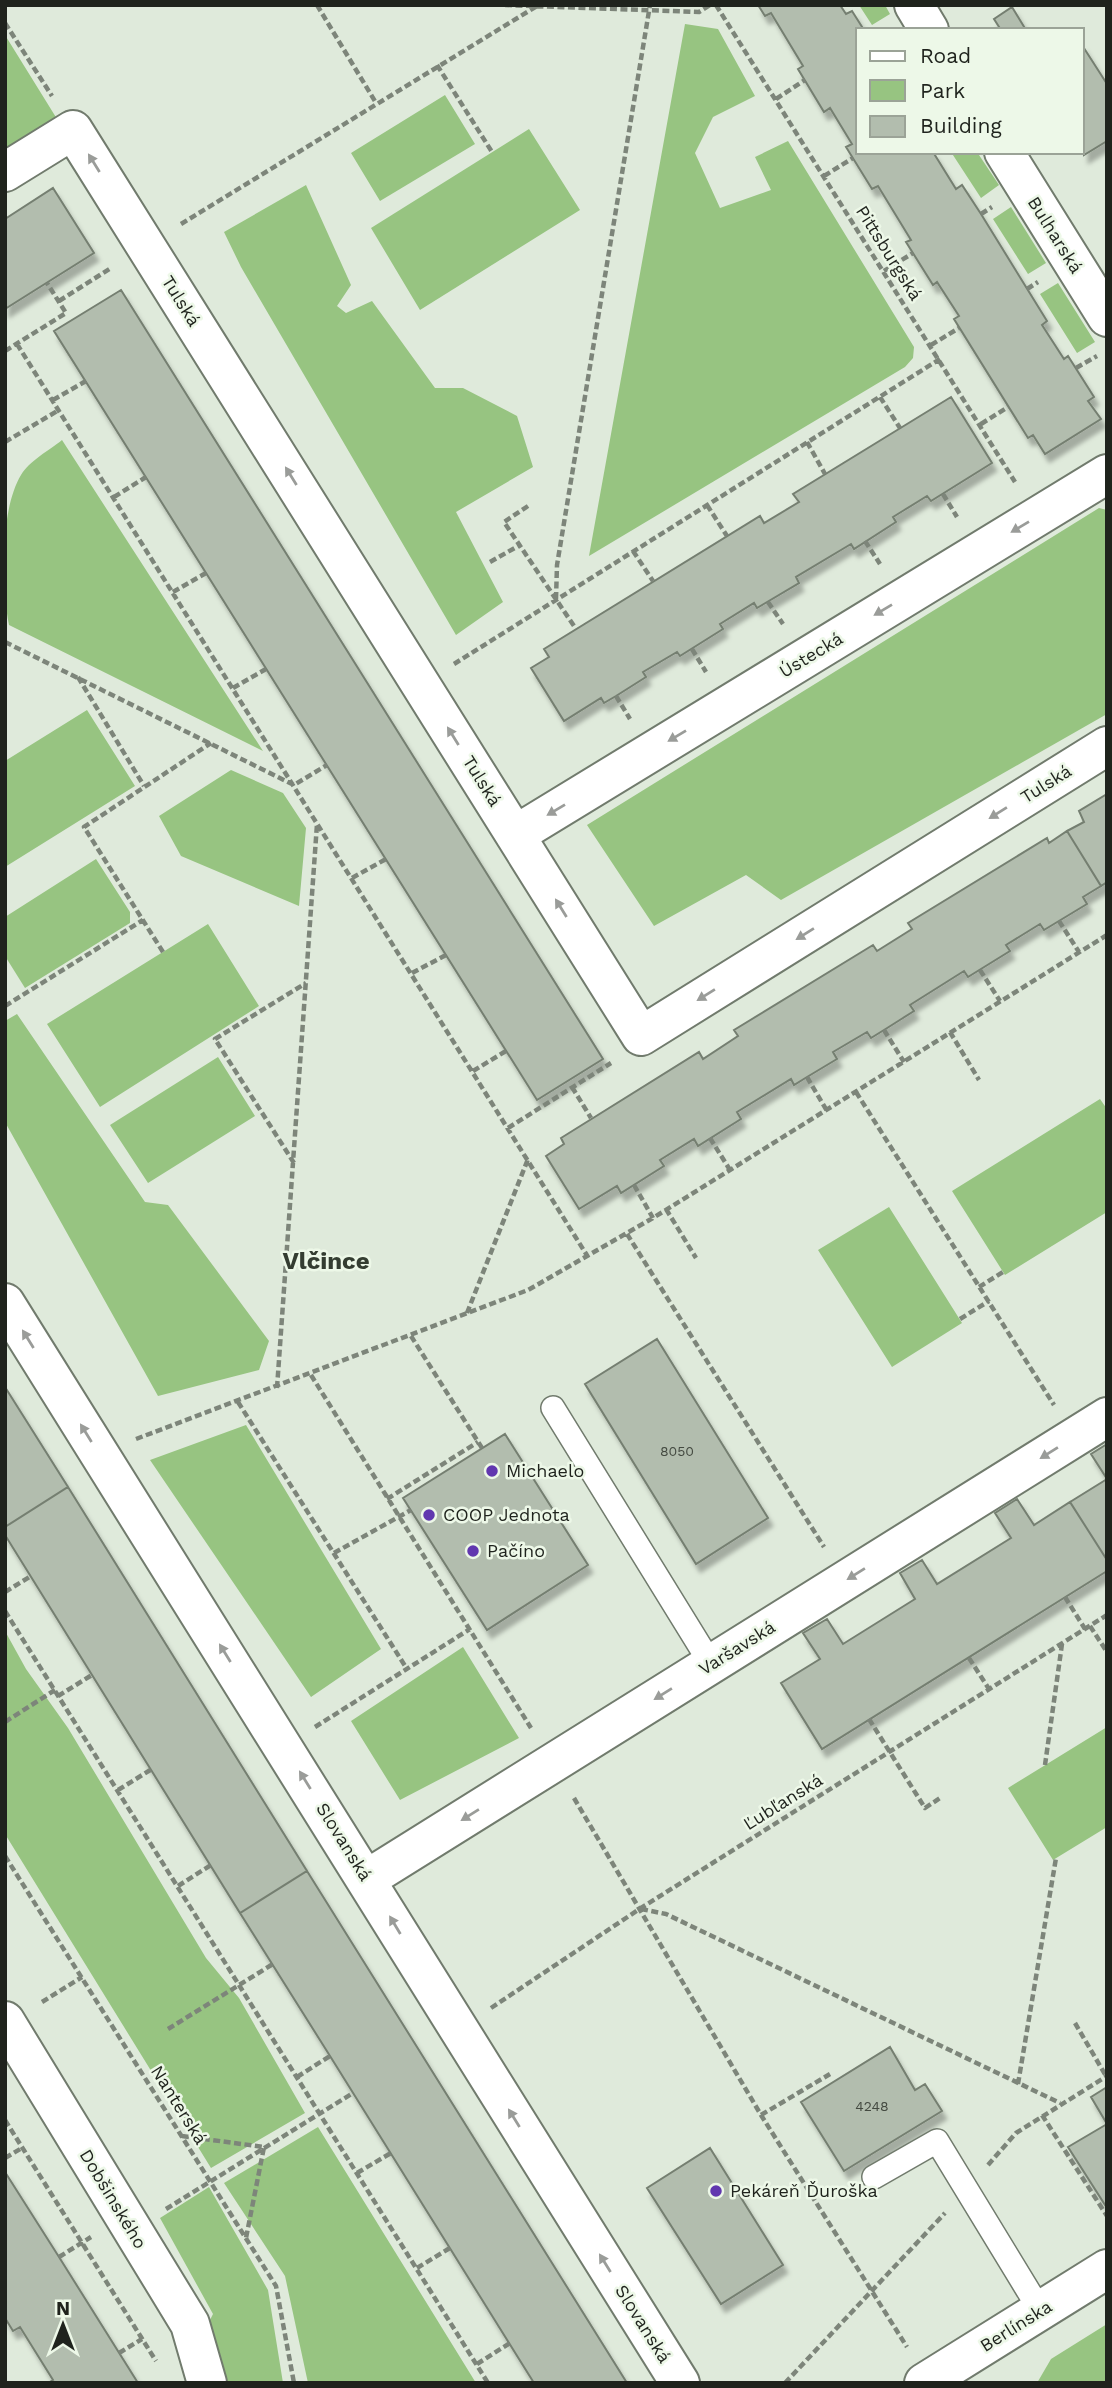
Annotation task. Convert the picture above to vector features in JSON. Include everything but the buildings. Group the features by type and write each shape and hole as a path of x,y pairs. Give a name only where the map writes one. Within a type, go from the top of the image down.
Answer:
{"street":[{"path":"914,5 928,28"},
{"path":"5,172 73,130"},
{"name":"Tulská","path":"73,130 641,1036 1107,746"},
{"name":"Bulharská","path":"1005,154 1107,317"},
{"name":"Ústecká","path":"515,835 1107,474"},
{"name":"Slovanská","path":"5,1303 680,2383"},
{"name":"Varšavská","path":"367,1879 1107,1417"},
{"name":"Dobšinského","path":"5,2021 190,2324 206,2383"},
{"name":"Berlínska","path":"926,2382 1107,2269"}],"lane":[{"path":"553,1408 711,1664"},
{"path":"874,2177 937,2141 965,2191 1040,2310"}],"path":[{"path":"317,5 376,103"},
{"path":"505,5 650,7 699,12 710,5"},
{"name":"Pittsburgská","path":"716,5 981,424 1036,517"},
{"path":"59,301 437,65 537,6"},
{"path":"556,599 557,565 650,7"},
{"path":"5,23 73,130"},
{"path":"437,65 492,152"},
{"path":"776,99 805,80"},
{"path":"824,176 853,158"},
{"path":"884,271 913,253"},
{"path":"5,351 66,313 47,283"},
{"path":"931,345 959,328"},
{"path":"17,344 588,1257"},
{"path":"1076,368 1107,350"},
{"path":"421,685 940,359"},
{"path":"53,400 86,381"},
{"path":"880,397 900,428"},
{"path":"981,424 1008,407"},
{"path":"5,442 59,410"},
{"path":"807,442 825,474"},
{"path":"114,497 146,477"},
{"path":"707,505 727,536"},
{"path":"528,506 504,522 576,629"},
{"path":"490,562 520,545"},
{"path":"633,551 653,581"},
{"path":"173,592 206,573"},
{"path":"5,642 294,785"},
{"path":"233,688 266,669"},
{"path":"77,676 144,786"},
{"path":"163,952 84,827 212,743"},
{"path":"294,785 327,765"},
{"path":"277,1388 317,823"},
{"path":"352,878 386,859"},
{"path":"5,1006 142,920"},
{"path":"1059,921 1079,952"},
{"path":"133,1441 528,1290 627,1234 1107,936"},
{"path":"412,973 446,955"},
{"path":"980,970 1000,1001"},
{"path":"294,1164 215,1039 307,982"},
{"path":"884,1030 904,1062"},
{"path":"950,1032 979,1080"},
{"path":"473,1071 506,1051"},
{"path":"509,1128 615,1060"},
{"path":"807,1077 827,1111"},
{"path":"572,1087 591,1118"},
{"path":"856,1092 1057,1411"},
{"path":"710,1138 730,1170"},
{"path":"467,1314 528,1159"},
{"path":"634,1185 653,1218"},
{"path":"666,1209 696,1258"},
{"path":"627,1234 825,1549"},
{"path":"979,1287 1003,1272"},
{"path":"960,1319 989,1301"},
{"path":"411,1336 482,1448"},
{"path":"311,1375 553,1763 761,2115 926,2382"},
{"path":"238,1402 407,1669"},
{"path":"387,1499 478,1442"},
{"path":"334,1553 411,1510"},
{"path":"5,1592 31,1576"},
{"path":"1065,1597 1107,1652"},
{"path":"5,1611 488,2383"},
{"name":"Ľubľanská","path":"488,2010 640,1909 1107,1615"},
{"path":"308,1731 470,1629"},
{"path":"1045,1765 1062,1643"},
{"path":"969,1658 989,1689"},
{"path":"58,1696 92,1675"},
{"path":"5,1721 55,1690"},
{"path":"869,1720 925,1808 940,1798"},
{"path":"118,1790 152,1769"},
{"name":"Nanterská","path":"5,1856 276,2286 294,2383"},
{"path":"1018,2084 1056,1858"},
{"path":"178,1886 211,1865"},
{"path":"640,1909 666,1914 1060,2103"},
{"path":"169,2029 273,1964"},
{"path":"785,2383 1016,2133 1106,2076 1075,2023"},
{"path":"297,2077 330,2056"},
{"path":"761,2115 830,2074"},
{"path":"132,2230 353,2093"},
{"path":"1042,2115 1107,2216"},
{"path":"5,2120 163,2372"},
{"path":"182,2136 264,2147"},
{"path":"5,2158 22,2147"},
{"path":"246,2239 264,2147"},
{"path":"357,2173 391,2153"},
{"path":"417,2268 450,2248"},
{"path":"119,2353 142,2339"},
{"path":"477,2364 510,2343"}],"green space":[{"path":"859,5 885,5 890,14 872,25"},
{"path":"685,24 718,29 755,96 713,117 695,153 720,208 771,190 755,157 788,141 914,347 913,358 905,367 589,556"},
{"path":"5,35 62,127 5,162"},
{"path":"445,95 475,144 380,201 351,153"},
{"path":"529,129 580,210 420,310 371,228"},
{"path":"952,154 978,154 999,185 981,198"},
{"path":"306,185 351,285 337,306 346,313 372,301 435,388 463,388 517,416 533,467 456,512 503,602 456,635 241,267 224,232"},
{"path":"1011,207 1046,263 1028,274 993,219"},
{"path":"1058,283 1095,342 1077,353 1040,294"},
{"path":"62,440 263,751 9,625 4,548 14,490 29,465"},
{"path":"1099,508 1107,510 1107,714 781,900 746,875 654,926 587,825"},
{"path":"87,710 135,786 5,867 5,761"},
{"path":"231,770 283,793 306,828 299,906 181,856 159,816"},
{"path":"96,859 130,912 130,923 25,988 5,956 5,917"},
{"path":"208,924 259,1006 100,1107 47,1024"},
{"path":"17,1014 145,1202 168,1205 269,1341 259,1370 158,1396 5,1122 5,1021"},
{"path":"218,1057 255,1116 148,1183 110,1125"},
{"path":"1100,1099 1107,1109 1107,1212 1005,1275 952,1191"},
{"path":"889,1207 962,1323 892,1367 818,1250"},
{"path":"246,1425 381,1649 311,1697 150,1460"},
{"path":"5,1631 26,1669 68,1728 206,1958 239,1998 305,2113 211,2168 5,1834"},
{"path":"463,1647 519,1738 400,1800 351,1721"},
{"path":"1107,1727 1107,1827 1053,1860 1008,1788"},
{"path":"318,2127 476,2383 308,2383 285,2276 224,2183"},
{"path":"209,2187 268,2290 283,2383 217,2383 204,2332 213,2314 160,2218"},
{"path":"1107,2324 1107,2383 1037,2383 1051,2359"}],"place":[{"name":"Michaelo","path":"492,1471"},
{"name":"COOP Jednota","path":"429,1515"},
{"name":"Pačíno","path":"473,1551"},
{"name":"Pekáreň Ďuroška","path":"716,2191"}],"district":[{"name":"Vlčince","path":"326,1261"}]}
